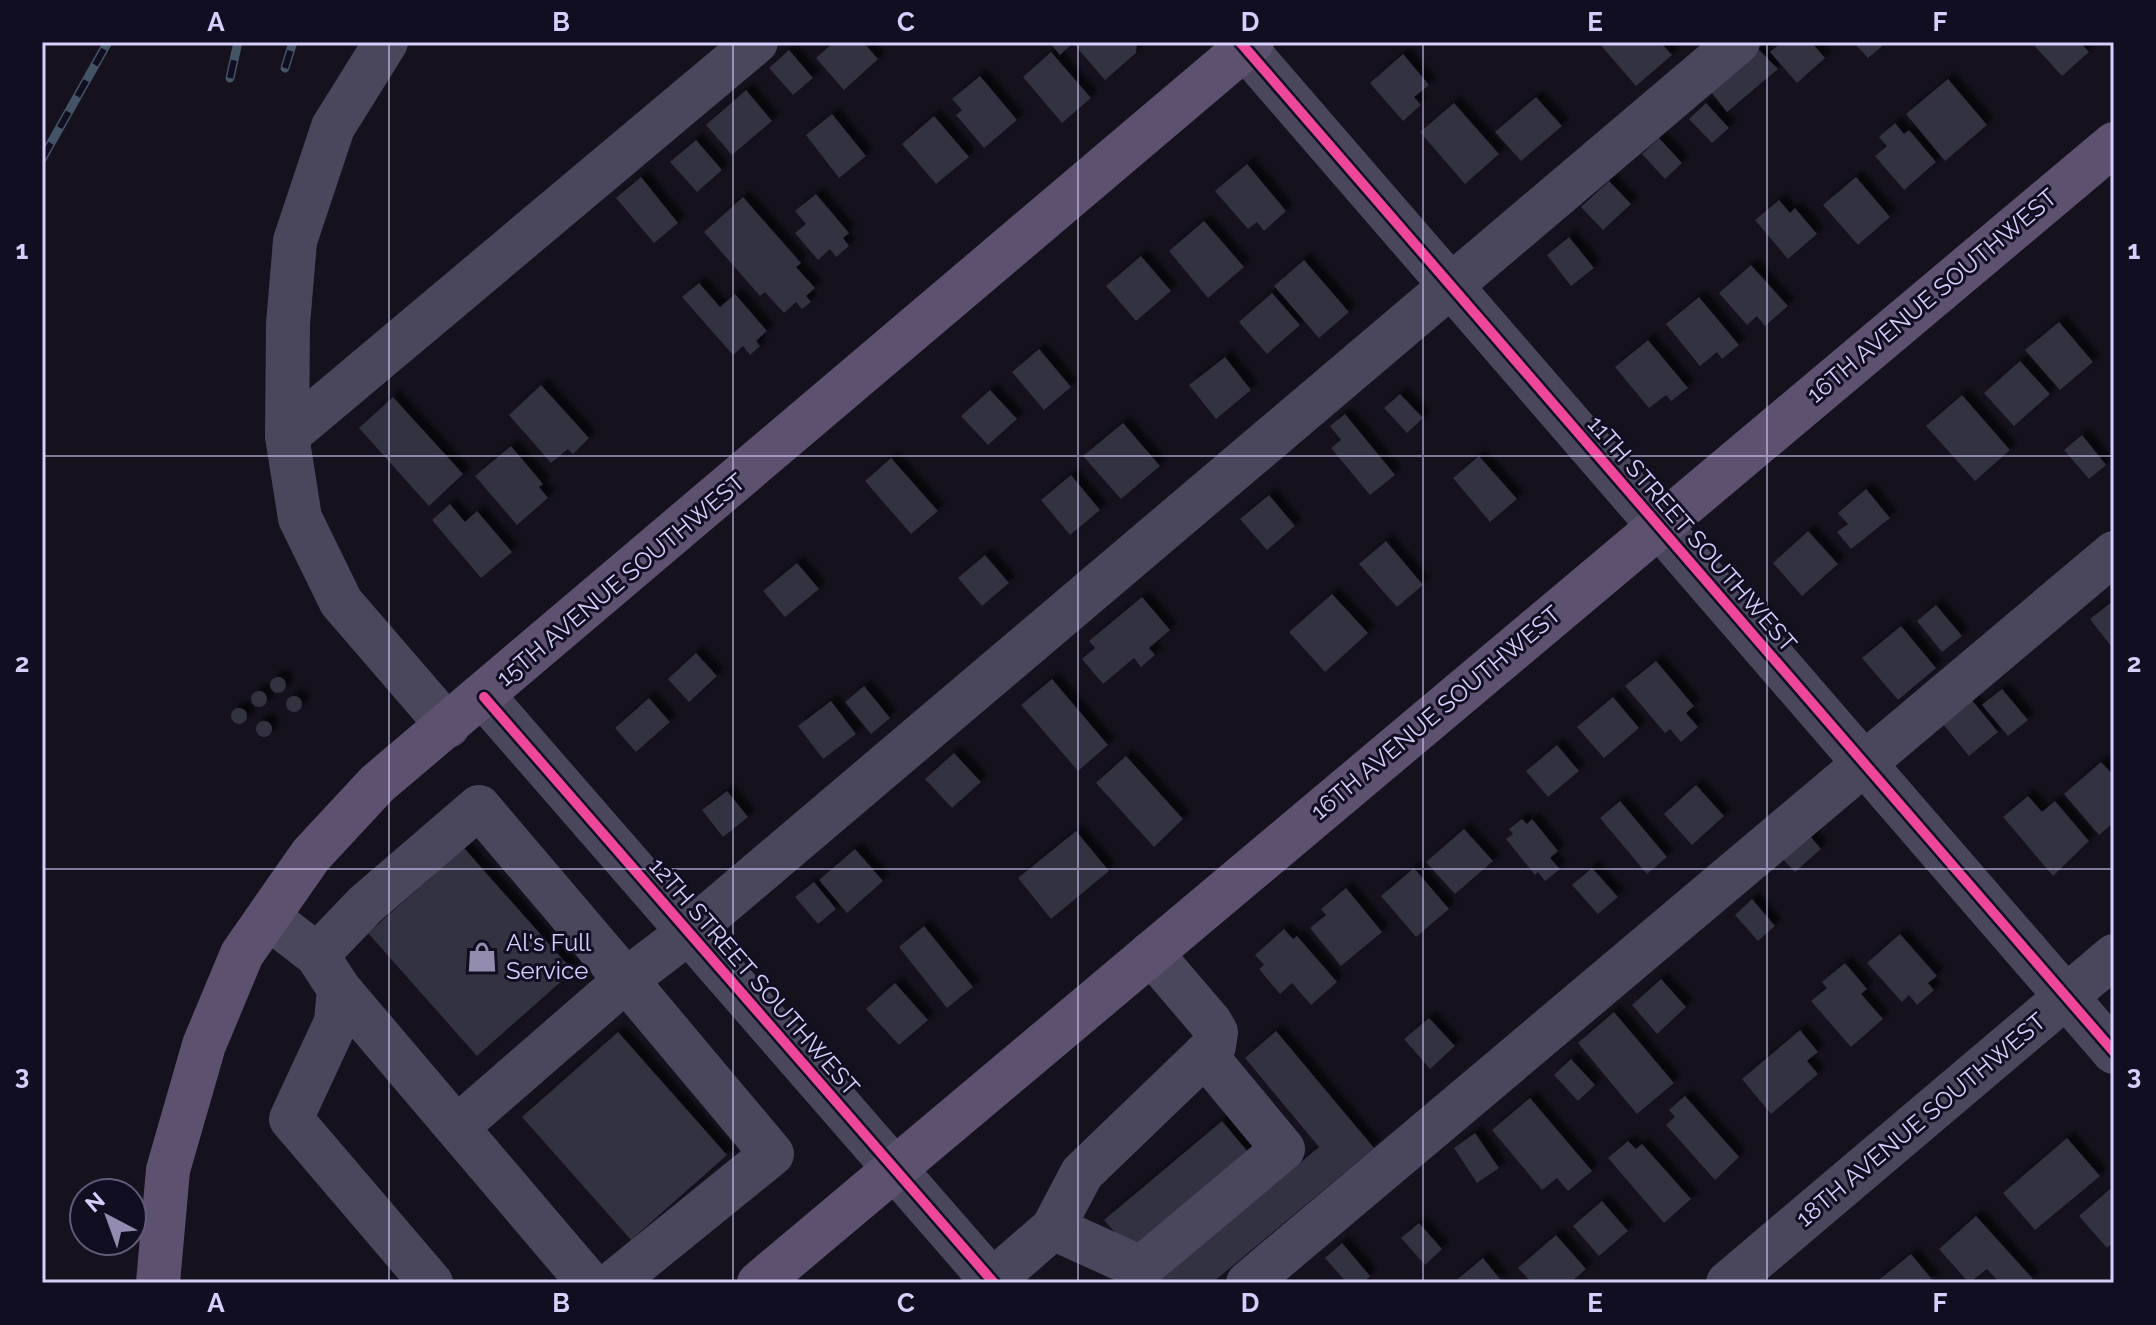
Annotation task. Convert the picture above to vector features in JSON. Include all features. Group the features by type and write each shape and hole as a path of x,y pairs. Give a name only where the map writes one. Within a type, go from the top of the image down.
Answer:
{"main road":[{"name":"15TH AVENUE SOUTHWEST","path":"158,1283 168,1170 204,1045 242,954 311,855 377,784 484,697 1246,44"},
{"name":"16TH AVENUE SOUTHWEST","path":"759,1283 2114,144"}],"street":[{"path":"386,42 333,127 295,241 288,324 287,436 300,518 341,602 448,726"},
{"path":"287,436 756,42"},
{"path":"457,1127 626,980 689,932 1738,42"},
{"name":"11TH STREET SOUTHWEST","path":"1246,44 1452,287 2114,1052"},
{"path":"1248,1283 2114,553"},
{"name":"12TH STREET SOUTHWEST","path":"484,697 993,1282"},
{"path":"431,1283 291,1119 336,1022 328,972 365,905 479,807 772,1154 613,1283"},
{"path":"268,917 328,972 589,1283"},
{"path":"993,1282 1053,1228 1082,1173 1214,1046 1216,1032 1210,1022 1151,953"},
{"name":"18TH AVENUE SOUTHWEST","path":"1728,1283 2114,956"},
{"path":"1053,1228 1141,1268 1283,1149 1205,1055"}],"building":[{"path":"834,42 863,42 878,59 844,90 816,58"},
{"path":"1049,42 1137,42 1136,53 1105,80 1073,43 1060,55"},
{"path":"1598,42 1660,42 1672,55 1636,86"},
{"path":"1782,42 1811,42 1825,58 1797,83 1770,52"},
{"path":"1853,42 1887,42 1868,58"},
{"path":"2031,42 2080,42 2089,52 2062,76"},
{"path":"1758,49 1778,69 1727,112 1711,92"},
{"path":"789,50 813,78 793,95 769,68"},
{"path":"1051,52 1091,98 1062,123 1023,77"},
{"path":"1403,54 1429,85 1414,97 1421,105 1403,121 1370,83"},
{"path":"980,76 1017,120 984,148 956,115 962,110 952,99"},
{"path":"1948,79 1987,125 1945,161 1906,114"},
{"path":"746,90 772,121 732,155 706,125"},
{"path":"1536,97 1562,126 1521,161 1495,132"},
{"path":"1454,103 1499,154 1465,184 1420,132"},
{"path":"1706,103 1729,128 1712,143 1689,119"},
{"path":"832,114 866,156 839,178 806,135"},
{"path":"934,116 969,157 936,184 902,144"},
{"path":"1895,123 1904,134 1909,130 1936,162 1904,190 1875,156 1887,146 1879,137"},
{"path":"1659,138 1682,163 1665,179 1642,154"},
{"path":"696,140 722,170 697,192 670,162"},
{"path":"1247,164 1286,211 1264,231 1257,222 1248,229 1215,191"},
{"path":"641,177 678,223 654,243 616,198"},
{"path":"1856,177 1890,217 1858,245 1823,205"},
{"path":"1609,181 1631,204 1603,230 1581,207"},
{"path":"816,194 849,233 843,238 849,246 836,257 830,249 818,260 795,233 806,224 795,211"},
{"path":"743,197 801,263 796,267 815,288 806,296 811,302 802,309 796,302 784,313 765,292 760,296 704,232"},
{"path":"1779,200 1790,213 1795,208 1817,234 1788,259 1755,220"},
{"path":"1204,221 1244,267 1208,298 1169,251"},
{"path":"1569,237 1594,268 1571,286 1547,255"},
{"path":"1141,256 1171,291 1136,321 1106,286"},
{"path":"1304,260 1349,312 1319,338 1274,286"},
{"path":"1751,265 1788,306 1765,326 1757,316 1747,325 1719,293"},
{"path":"699,283 720,307 735,294 767,331 756,341 760,346 750,355 743,346 733,355 682,297"},
{"path":"1272,293 1300,325 1267,354 1239,322"},
{"path":"1699,297 1739,345 1722,359 1717,352 1700,366 1666,324"},
{"path":"2059,322 2093,362 2060,390 2025,350"},
{"path":"1648,340 1688,388 1671,401 1666,395 1649,408 1615,367"},
{"path":"1039,349 1071,387 1044,410 1012,372"},
{"path":"1225,357 1251,390 1216,419 1189,385"},
{"path":"2020,361 2050,394 2014,426 1984,393"},
{"path":"541,385 589,438 573,454 568,449 551,463 509,415"},
{"path":"990,390 1017,419 988,445 961,416"},
{"path":"1400,394 1423,418 1407,433 1384,408"},
{"path":"1962,395 2010,450 1975,481 1926,426"},
{"path":"393,397 463,474 429,506 359,428"},
{"path":"1345,414 1395,475 1370,495 1331,448 1341,440 1330,426"},
{"path":"1123,423 1160,466 1121,499 1083,456"},
{"path":"2082,435 2106,465 2089,479 2064,450"},
{"path":"511,446 543,484 539,487 548,498 517,525 475,476"},
{"path":"1479,456 1517,499 1490,522 1453,478"},
{"path":"891,458 938,511 911,534 865,481"},
{"path":"1071,475 1100,510 1070,535 1041,500"},
{"path":"1866,489 1890,518 1851,549 1837,532 1848,524 1838,513"},
{"path":"1269,495 1295,526 1267,550 1240,519"},
{"path":"450,504 465,522 477,511 512,552 481,578 432,520"},
{"path":"1808,531 1838,564 1802,596 1773,563"},
{"path":"1386,541 1423,585 1397,607 1359,564"},
{"path":"985,555 1009,583 982,606 958,578"},
{"path":"797,563 819,589 785,617 763,591"},
{"path":"1332,594 1368,633 1325,672 1289,632"},
{"path":"1142,597 1170,630 1149,648 1155,655 1141,667 1134,658 1103,684 1082,659 1095,648 1089,641"},
{"path":"2114,600 2114,650 2090,619"},
{"path":"1936,605 1962,636 1942,652 1917,621"},
{"path":"1901,626 1936,668 1898,700 1862,658"},
{"path":"696,653 717,676 689,702 668,679"},
{"path":"1656,661 1694,706 1686,713 1698,727 1681,742 1670,729 1665,733 1625,686"},
{"path":"275,677 281,677 286,685 284,691 275,693 270,688 270,682"},
{"path":"1052,679 1108,745 1078,771 1021,705"},
{"path":"864,686 890,718 871,734 845,702"},
{"path":"2002,689 2028,720 2008,736 1982,705"},
{"path":"256,691 262,691 267,699 265,705 256,707 251,702 251,696"},
{"path":"1966,693 1998,732 1969,756 1938,718"},
{"path":"291,696 297,696 302,704 300,710 291,712 286,707 286,701"},
{"path":"1613,697 1639,728 1604,758 1577,727"},
{"path":"649,698 670,722 636,752 615,728"},
{"path":"831,701 856,734 823,759 798,726"},
{"path":"239,708 245,710 245,722 239,724 233,722 231,716 233,710"},
{"path":"264,721 270,723 270,735 264,737 258,735 256,729 258,723"},
{"path":"1557,745 1579,771 1548,797 1526,771"},
{"path":"954,753 981,782 952,808 925,779"},
{"path":"1126,756 1183,819 1154,847 1096,783"},
{"path":"2101,762 2114,776 2114,822 2099,835 2064,794"},
{"path":"1696,785 1724,816 1692,845 1664,814"},
{"path":"727,791 748,817 723,837 702,810"},
{"path":"2028,796 2042,812 2055,801 2089,841 2053,876 2003,817"},
{"path":"1620,801 1667,857 1647,874 1600,818"},
{"path":"1522,819 1527,824 1532,819 1558,851 1550,858 1560,869 1545,881 1538,872 1535,875 1506,839 1513,834 1509,829"},
{"path":"1464,829 1493,861 1455,894 1426,862"},
{"path":"1076,831 1109,871 1051,919 1018,878"},
{"path":"1806,831 1821,849 1795,872 1779,855"},
{"path":"464,848 573,971 477,1056 368,933"},
{"path":"855,849 883,881 847,913 819,880"},
{"path":"1414,868 1449,909 1416,937 1381,896"},
{"path":"1592,868 1618,897 1598,914 1572,885"},
{"path":"814,882 836,909 818,924 795,897"},
{"path":"1346,888 1382,932 1341,966 1310,928 1326,915 1321,909"},
{"path":"1752,899 1775,926 1758,941 1735,915"},
{"path":"924,926 973,987 947,1008 899,947"},
{"path":"1284,929 1293,939 1297,936 1337,982 1311,1005 1292,983 1280,994 1259,969 1264,965 1255,955"},
{"path":"1900,934 1937,976 1928,983 1934,990 1917,1005 1909,995 1902,1002 1867,963"},
{"path":"1845,963 1867,989 1861,994 1883,1019 1851,1047 1811,1001 1827,988 1822,982"},
{"path":"1661,979 1686,1007 1657,1034 1632,1005"},
{"path":"895,983 928,1020 899,1045 866,1009"},
{"path":"1614,1012 1674,1083 1637,1114 1578,1043"},
{"path":"1429,1018 1455,1046 1430,1069 1404,1039"},
{"path":"1800,1030 1818,1052 1807,1061 1818,1074 1771,1114 1742,1079"},
{"path":"1276,1031 1374,1148 1212,1283 1157,1283 1319,1147 1245,1058"},
{"path":"618,1032 727,1155 631,1240 522,1117"},
{"path":"1571,1059 1595,1085 1578,1101 1554,1075"},
{"path":"1685,1096 1739,1157 1715,1180 1666,1125 1675,1117 1669,1110"},
{"path":"1530,1098 1592,1171 1568,1191 1557,1178 1542,1190 1492,1130"},
{"path":"1222,1121 1253,1158 1136,1257 1104,1220"},
{"path":"1475,1133 1499,1168 1477,1183 1454,1148"},
{"path":"2067,1138 2100,1176 2035,1230 2003,1193"},
{"path":"1628,1141 1636,1149 1642,1144 1691,1199 1664,1223 1608,1158"},
{"path":"2110,1189 2114,1194 2114,1241 2107,1248 2079,1216"},
{"path":"1602,1201 1628,1231 1599,1256 1573,1226"},
{"path":"1976,1216 2033,1279 2029,1283 2000,1283 1987,1269 1969,1283 1939,1249"},
{"path":"1419,1223 1442,1249 1425,1265 1401,1238"},
{"path":"1556,1235 1586,1269 1570,1283 1532,1283 1518,1268"},
{"path":"1342,1243 1370,1276 1363,1283 1347,1283 1325,1258"},
{"path":"1911,1254 1935,1283 1875,1283"},
{"path":"1483,1258 1503,1283 1453,1283"}],"railway":[{"path":"42,159 108,42"},
{"path":"230,78 238,42"},
{"path":"285,68 293,42"}],"cycle path":[{"path":"1240,42 2114,1052"},
{"path":"484,697 994,1283"}],"place":[{"name":"Al's Full Service","path":"482,957"}]}
